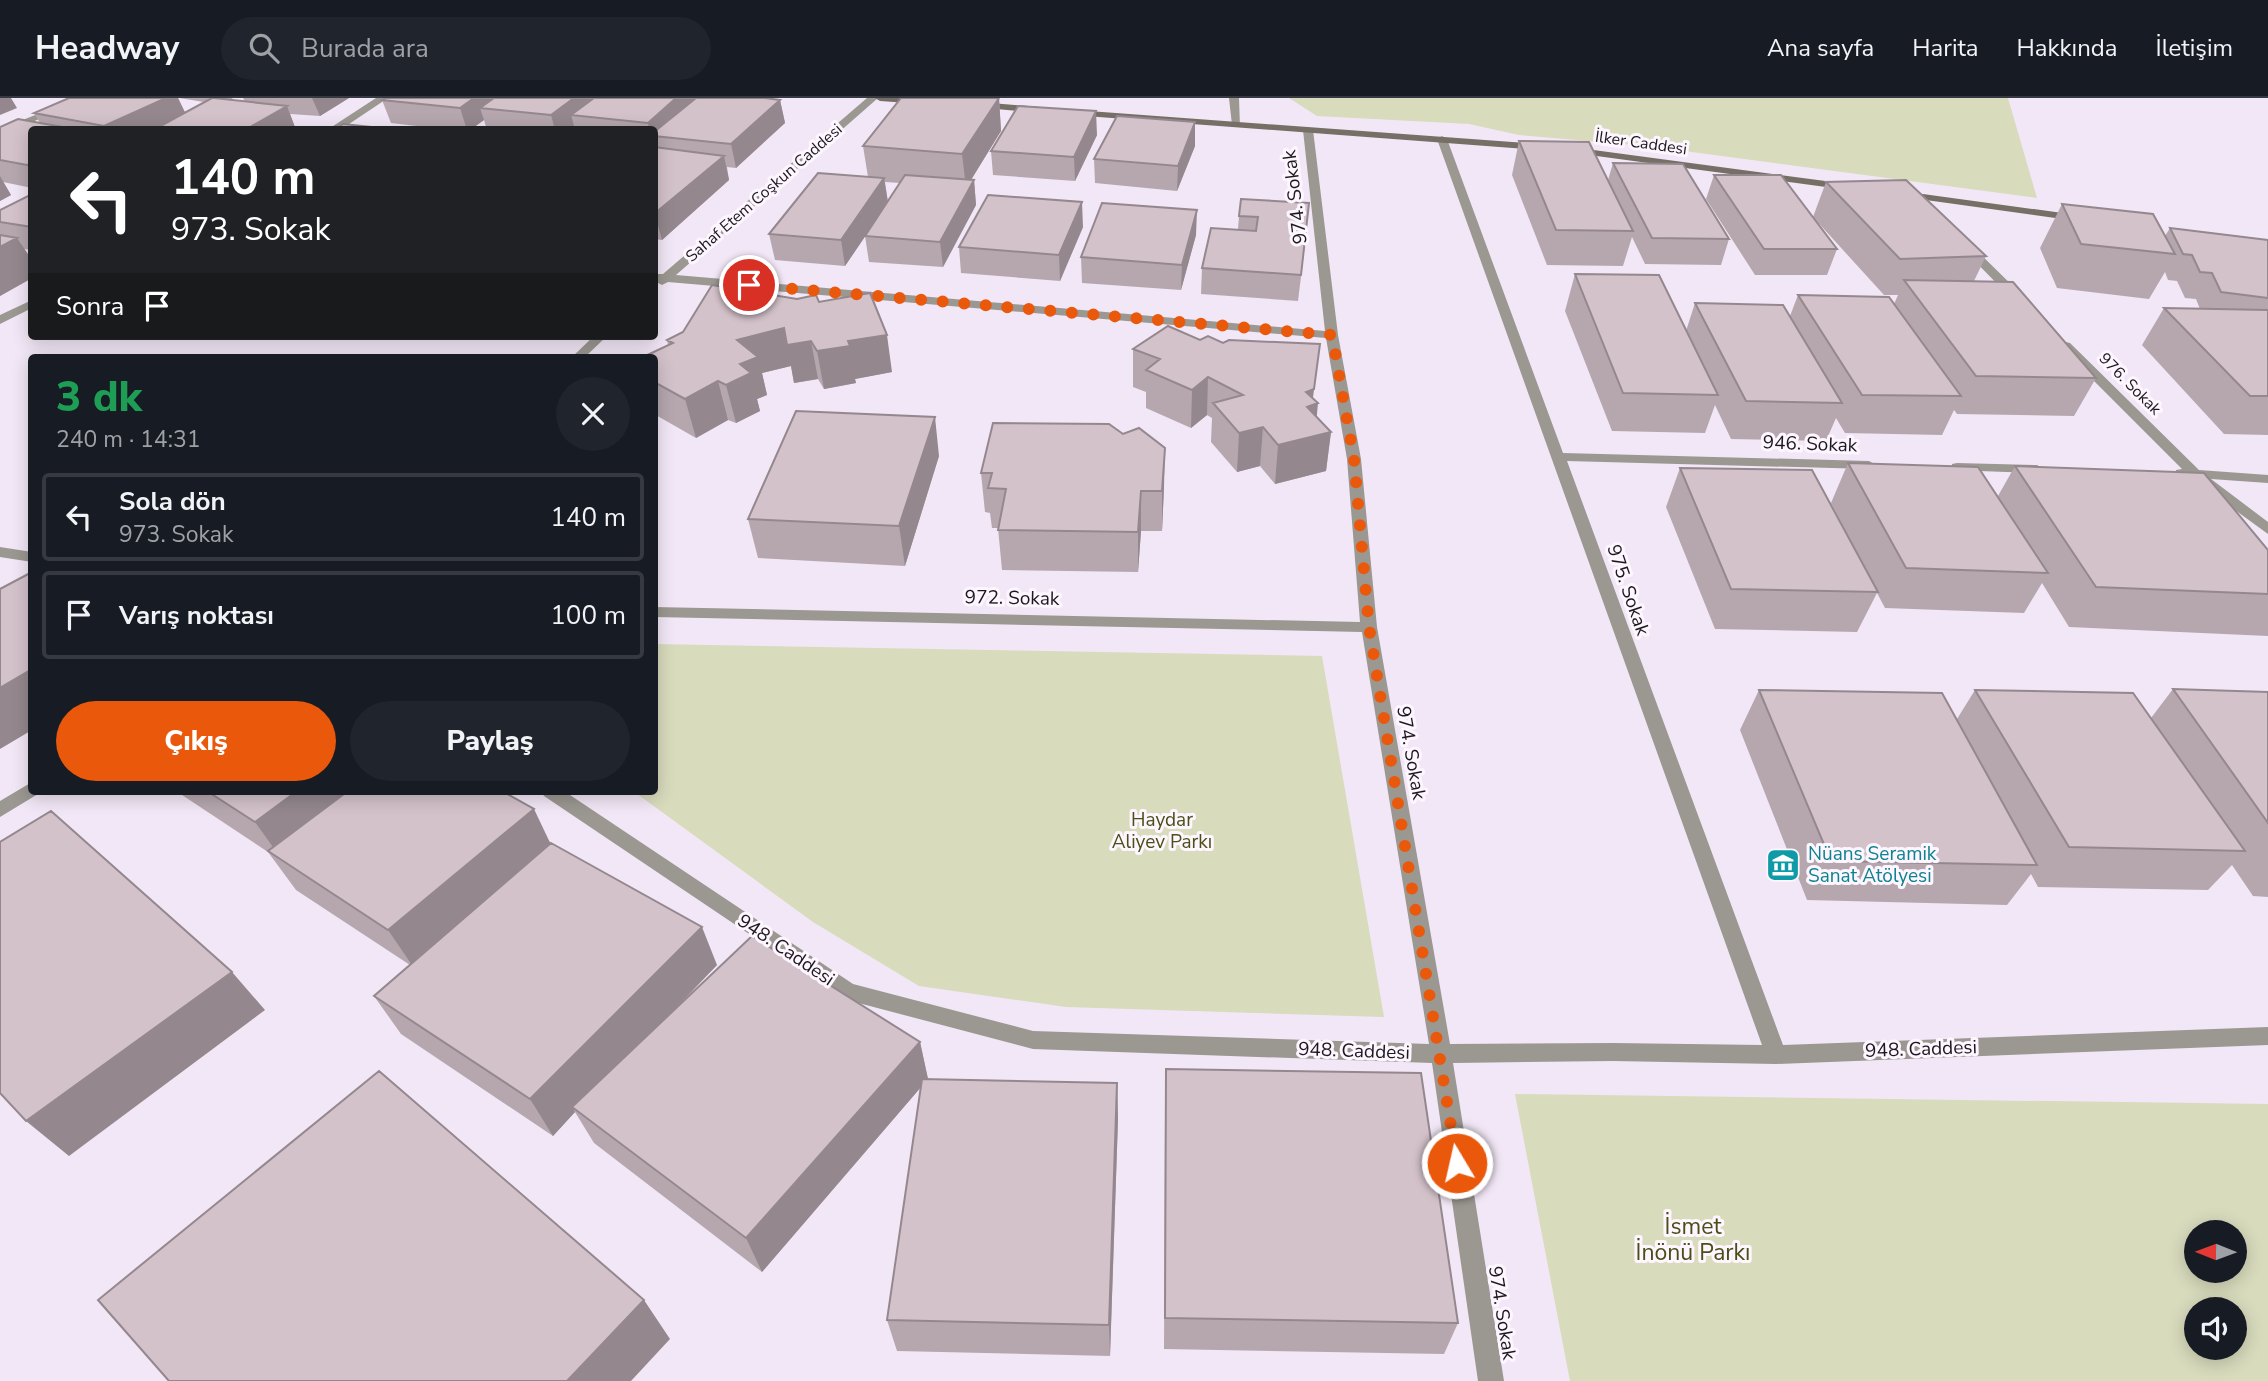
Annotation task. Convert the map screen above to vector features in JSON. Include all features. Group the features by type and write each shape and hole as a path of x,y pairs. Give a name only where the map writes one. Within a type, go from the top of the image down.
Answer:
{"main road":[{"path":"880,98 935,102"},
{"path":"962,104 1547,148"},
{"name":"İlker Caddesi","path":"1560,149 1861,188"},
{"path":"1888,192 2092,220"}],"street":[{"path":"0,132 86,98"},
{"path":"338,126 383,98"},
{"name":"Sahaf Etem Coşkun Caddesi","path":"660,277 873,98"},
{"path":"1234,98 1237,125"},
{"name":"974. Sokak","path":"1308,130 1332,335 1354,459 1369,627 1441,1054 1491,1381"},
{"name":"975. Sokak","path":"1443,139 1776,1055"},
{"path":"1916,196 1935,215"},
{"path":"1954,234 2031,311"},
{"path":"660,277 1332,335"},
{"path":"0,320 28,305"},
{"name":"976. Sokak","path":"2060,339 2195,474 2268,529"},
{"path":"581,354 597,340"},
{"name":"946. Sokak","path":"1560,457 1877,465"},
{"path":"1947,467 2057,470"},
{"path":"2167,473 2268,479"},
{"path":"0,552 28,556"},
{"name":"972. Sokak","path":"658,612 1369,627"},
{"path":"0,810 28,792"},
{"name":"948. Caddesi","path":"556,795 846,991 1033,1040 1441,1054 1613,1052 1776,1055 2268,1037"}],"green space":[{"path":"1289,98 2008,98 2037,198 1647,146 1519,135 1469,124 1317,116"},
{"name":"Haydar Aliyev Parkı","path":"658,644 1322,656 1384,1017 1066,1007 919,986 813,922 638,795 658,795"},
{"name":"İsmet İnönü Parkı","path":"1515,1094 2268,1104 2268,1381 1570,1381"}],"building":[{"path":"69,98 166,98 104,126 34,113"},
{"path":"212,98 287,106 252,126 160,126"},
{"path":"474,98 460,108 382,100"},
{"path":"494,98 574,98 551,115 480,108"},
{"path":"594,98 676,98 648,123 571,115"},
{"path":"696,98 780,100 731,144 658,136 658,129"},
{"path":"901,98 999,98 962,154 863,146"},
{"path":"1018,106 1096,111 1074,157 991,151"},
{"path":"1117,116 1195,122 1178,166 1094,159"},
{"path":"18,119 57,126 28,126 27,165 0,160 0,127"},
{"path":"1519,141 1589,142 1633,231 1556,230"},
{"path":"658,148 724,156 658,211"},
{"path":"1613,163 1683,164 1729,239 1652,238"},
{"path":"818,173 884,178 841,240 769,234"},
{"path":"905,175 974,180 940,242 865,236"},
{"path":"1714,175 1781,175 1837,249 1764,249"},
{"path":"1906,180 1986,256 1900,259 1826,182"},
{"path":"988,195 1082,202 1059,255 959,247"},
{"path":"28,196 28,226 0,222 0,210"},
{"path":"1241,199 1309,203 1301,275 1202,268 1211,228 1256,231 1258,217 1239,216"},
{"path":"1102,203 1197,210 1182,265 1081,257"},
{"path":"2062,204 2153,214 2175,254 2081,244"},
{"path":"2170,228 2268,240 2268,298 2221,292 2212,273 2200,272 2192,255 2183,254"},
{"path":"0,235 17,238 0,247"},
{"path":"1575,274 1659,275 1718,395 1623,393"},
{"path":"1904,280 2013,282 2096,378 1976,376"},
{"path":"712,285 797,299 816,295 819,302 870,293 887,335 848,341 850,346 817,351 811,341 787,345 784,328 737,340 758,357 740,364 751,373 726,385 718,381 685,399 658,384 658,354 649,354 673,343 667,340 683,332"},
{"path":"1798,295 1889,297 1961,396 1862,395"},
{"path":"1695,303 1783,305 1842,403 1746,401"},
{"path":"2164,308 2268,310 2268,396 2250,396"},
{"path":"1168,326 1200,340 1208,336 1223,343 1229,340 1320,344 1314,389 1306,392 1318,403 1307,407 1331,432 1278,445 1263,427 1239,433 1213,403 1243,395 1208,377 1192,390 1146,370 1160,359 1133,349"},
{"path":"796,411 935,417 899,526 748,519"},
{"path":"993,423 1109,424 1123,434 1139,428 1165,448 1162,491 1141,491 1138,532 998,530 1006,489 988,488 992,473 981,473"},
{"path":"1848,463 1978,467 2048,573 1906,568"},
{"path":"2015,466 2204,473 2268,550 2268,594 2096,587"},
{"path":"1680,468 1812,470 1878,592 1731,589"},
{"path":"28,574 28,671 0,688 0,589"},
{"path":"2173,689 2268,692 2268,823"},
{"path":"1759,690 1942,693 2037,865 1831,861"},
{"path":"1975,690 2133,693 2245,851 2069,847"},
{"path":"213,795 292,795 255,822"},
{"path":"343,795 509,795 534,809 388,930 268,851"},
{"path":"51,811 232,972 26,1121 0,1093 0,842"},
{"path":"551,843 702,927 530,1099 374,996"},
{"path":"752,936 920,1042 746,1238 572,1107"},
{"path":"1166,1069 1421,1073 1458,1323 1165,1318"},
{"path":"379,1071 644,1300 567,1381 169,1381 98,1300"},
{"path":"922,1079 1117,1083 1109,1325 887,1320"}],"place":[{"name":"Nüans Seramik Sanat Atölyesi","path":"1783,865"}],"route":[{"path":"749,285 1332,335 1354,459 1369,627 1457,1163"}]}
